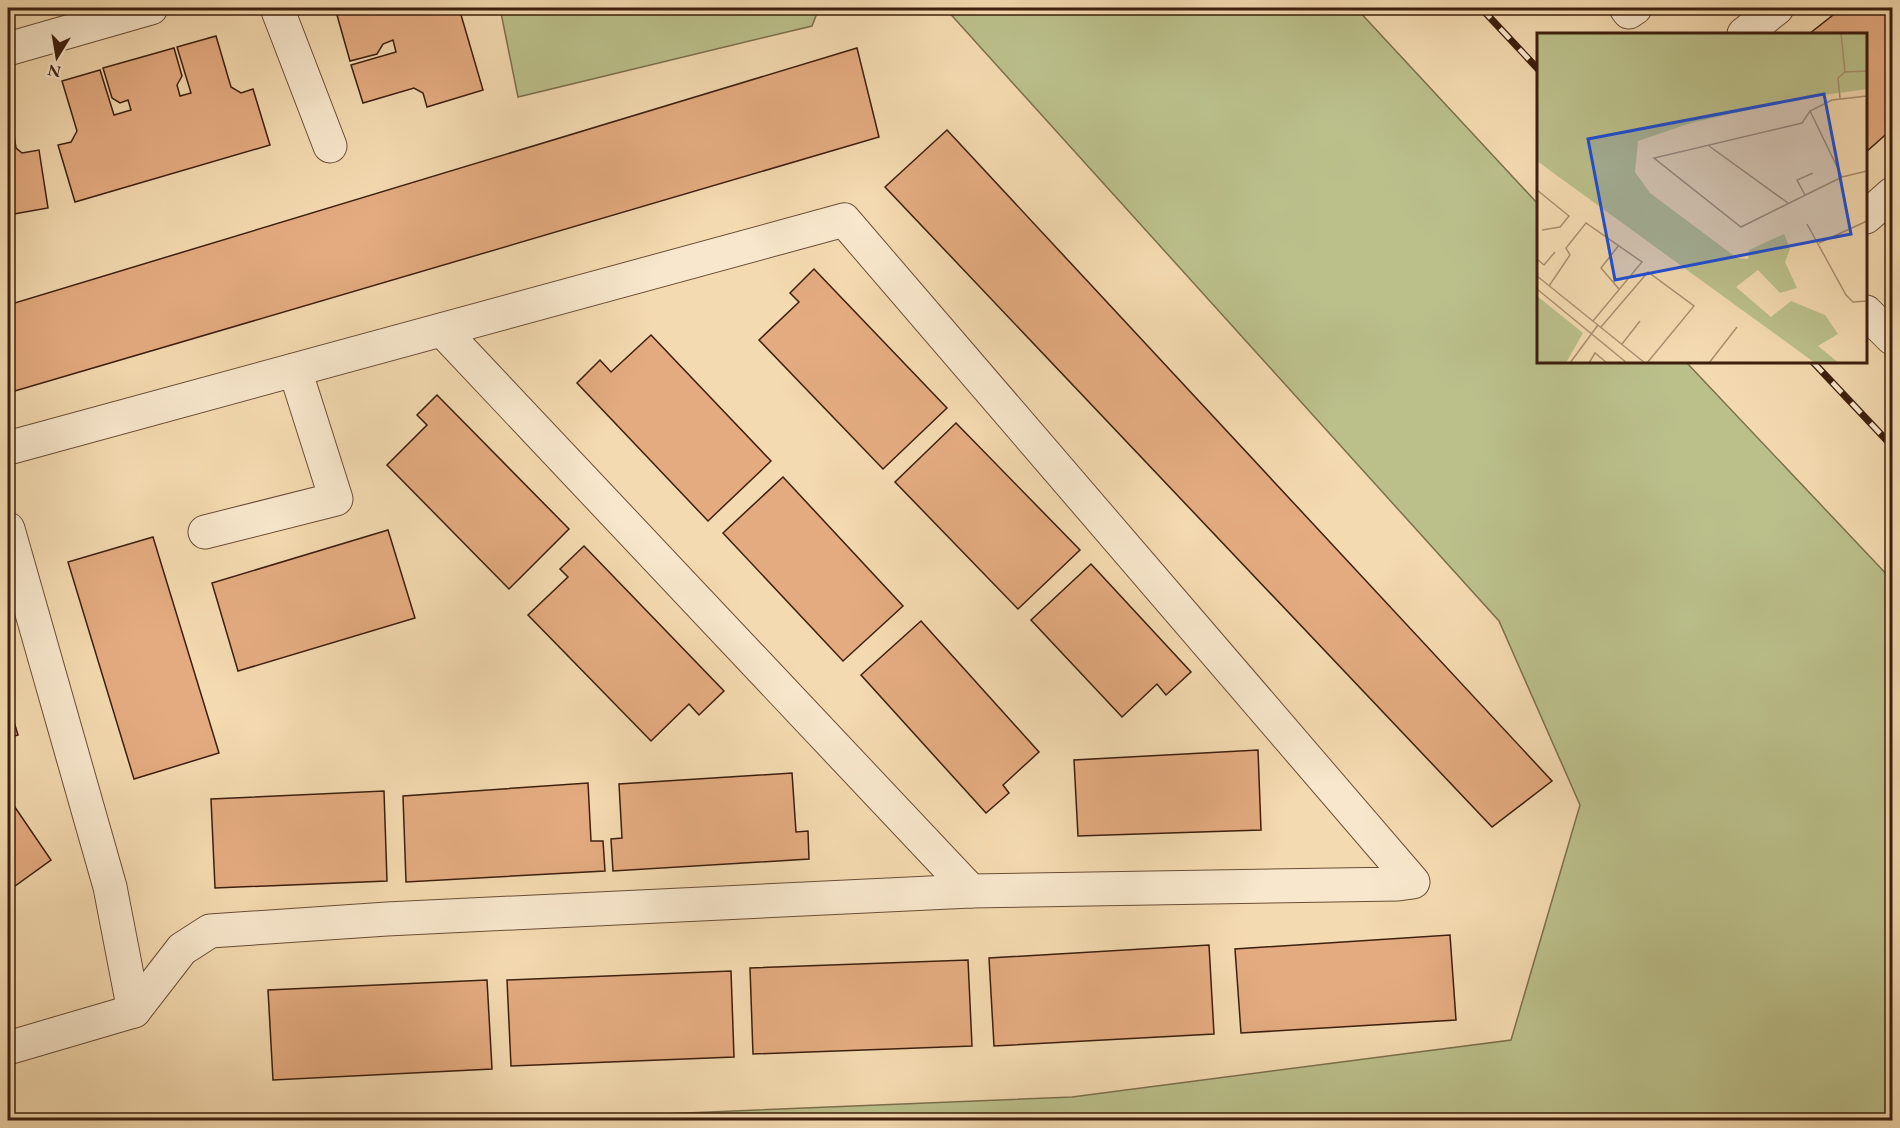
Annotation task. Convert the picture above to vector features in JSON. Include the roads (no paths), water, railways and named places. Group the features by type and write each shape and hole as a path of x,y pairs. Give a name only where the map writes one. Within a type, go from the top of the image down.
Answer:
{"street":[{"path":"8,49 151,8"},
{"path":"277,8 330,146"},
{"path":"1626,8 1629,12 1635,8"},
{"path":"1745,33 1777,8"},
{"path":"1867,216 1893,194"},
{"path":"8,448 844,220 1413,882 971,891 387,919 210,931 182,949 134,1011 8,1048"},
{"path":"1867,313 1893,338"},
{"path":"442,330 971,891"},
{"path":"205,532 336,499 295,369"},
{"path":"8,529 110,887 134,1011"}],"railway":[{"path":"1481,8 1537,68"},
{"path":"1814,363 1892,446"}]}
